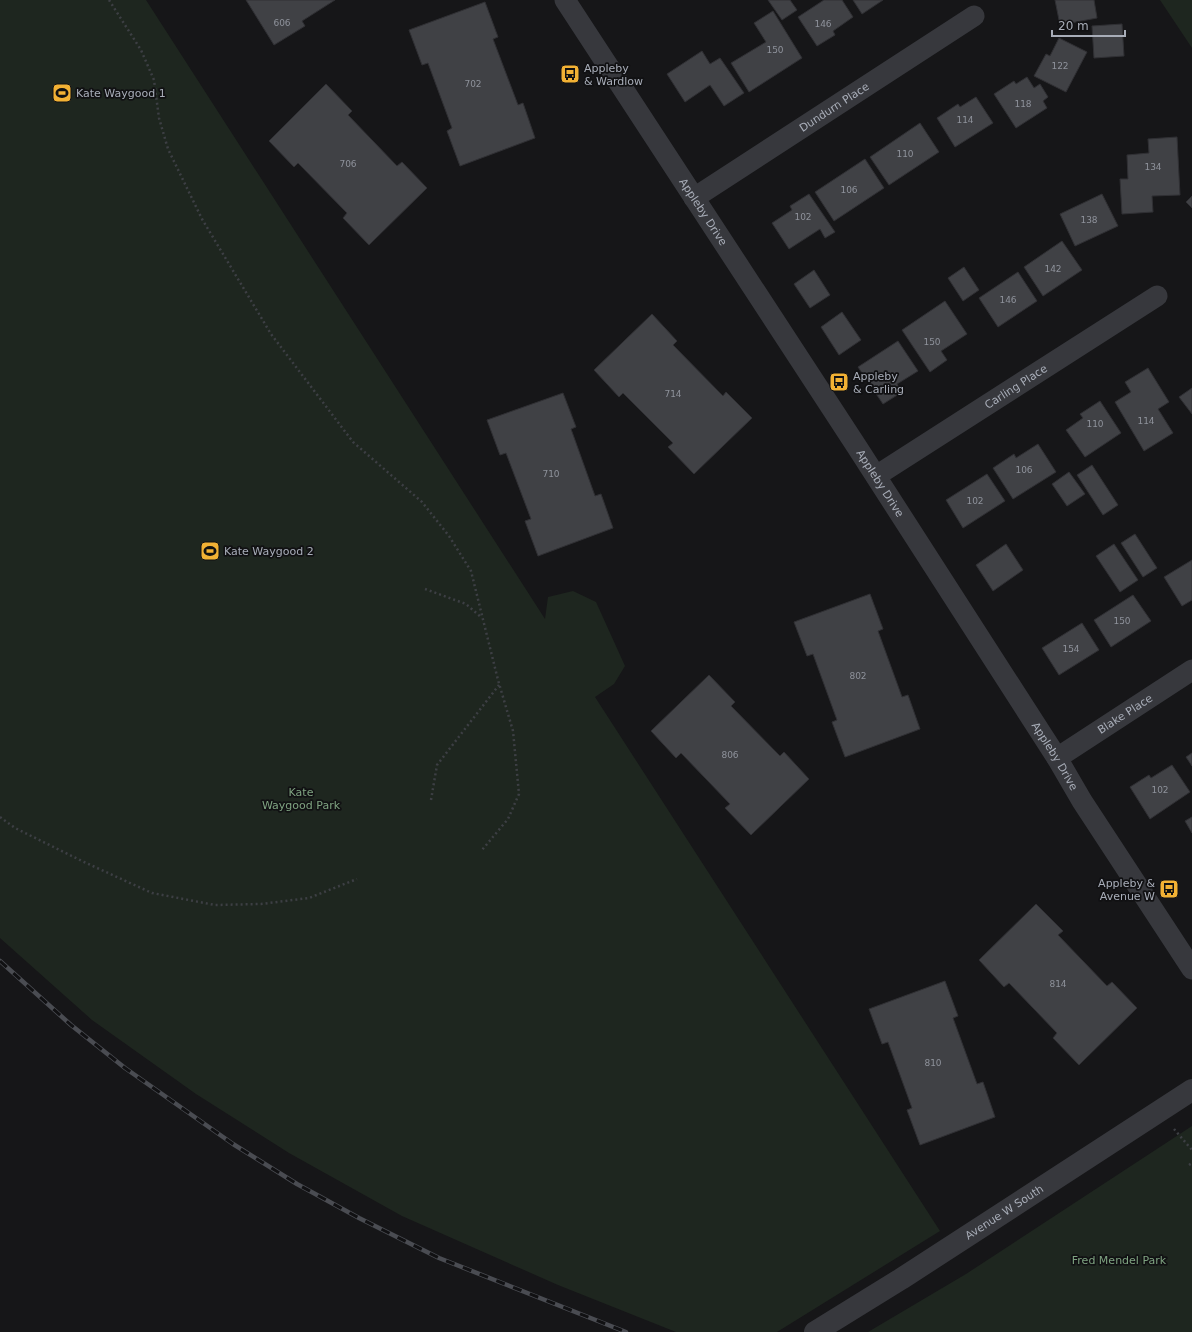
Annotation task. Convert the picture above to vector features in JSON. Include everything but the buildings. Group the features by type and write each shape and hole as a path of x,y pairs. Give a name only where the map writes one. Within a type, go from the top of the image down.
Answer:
{"street":[{"name":"Appleby Drive","path":"565,0 876,476 1057,758 1082,801 1192,968"},
{"name":"Dundurn Place","path":"694,198 974,16"},
{"name":"Carling Place","path":"876,476 1157,296"},
{"name":"Blake Place","path":"1057,758 1192,670"},
{"name":"Avenue W South","path":"815,1332 901,1279 1192,1090"}],"path":[{"path":"109,0 141,50 154,80 159,118 171,156 202,219 267,328 353,442 422,502 449,536 471,571 513,731 519,794 508,819 482,850"},
{"path":"425,589 466,604 483,619"},
{"path":"431,800 437,765 500,685"},
{"path":"0,817 15,828 152,893 215,905 260,904 309,898 357,879"}],"green space":[{"name":"Kate Waygood Park","path":"0,0 146,0 545,619 548,597 573,591 596,602 625,666 614,684 595,697 940,1231 777,1332 676,1332 558,1285 402,1216 289,1153 196,1094 92,1020 0,938"},
{"path":"1160,0 1192,0 1192,48"},
{"name":"Fred Mendel Park","path":"1192,1126 1192,1332 868,1332 966,1274"}],"railway":[{"path":"0,961 71,1025 125,1068 233,1144 297,1184 359,1218 439,1258 626,1332"}],"place":[{"name":"Appleby & Wardlow","path":"570,74"},
{"name":"Kate Waygood 1","path":"62,93"},
{"name":"Appleby & Carling","path":"839,382"},
{"name":"Kate Waygood 2","path":"210,551"},
{"name":"Appleby & Avenue W","path":"1169,889"}]}
